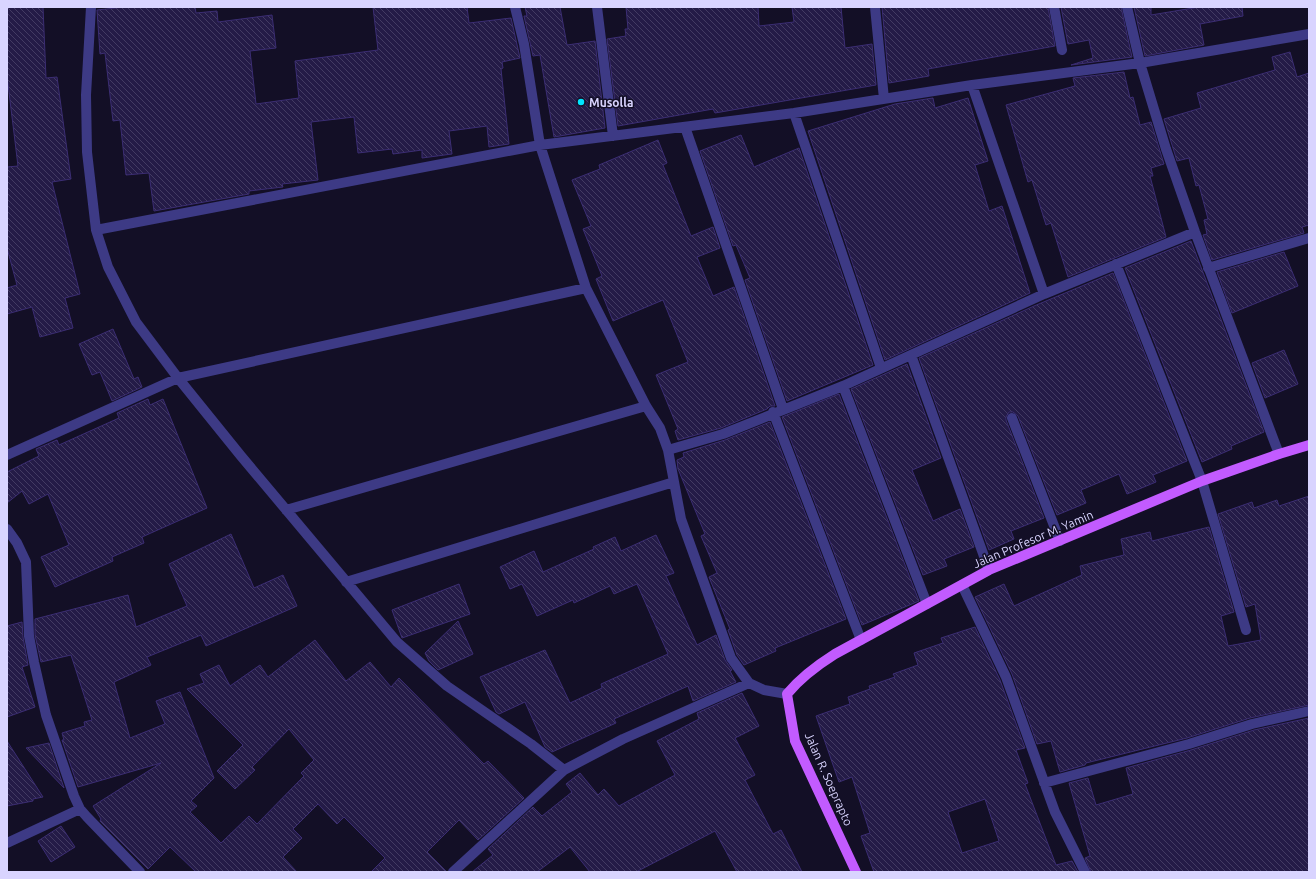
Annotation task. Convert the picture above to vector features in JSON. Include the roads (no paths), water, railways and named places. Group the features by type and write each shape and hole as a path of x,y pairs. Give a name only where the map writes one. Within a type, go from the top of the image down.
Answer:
{"main road":[{"name":"Jalan Profesor M. Yamin","path":"787,694 811,669 989,570 1202,481 1309,445"},
{"name":"Jalan R. Soeprapto","path":"787,694 795,741 856,872"}],"street":[{"path":"91,7 86,95 86,131 96,230 108,267 136,322 178,378 397,642 428,671 531,744 564,770"},
{"path":"515,7 524,44 540,145 586,288 646,406 660,428 668,450 680,519 731,658 749,683 764,690 787,694"},
{"path":"597,7 613,136"},
{"path":"875,7 884,99"},
{"path":"1054,7 1062,50"},
{"path":"1126,7 1140,63 1166,149 1208,268 1279,454"},
{"path":"96,230 540,145 794,113 972,85 1140,63 1309,34"},
{"path":"972,85 1044,294"},
{"path":"794,113 881,368"},
{"path":"685,127 783,409"},
{"path":"668,450 722,434 773,412 843,386 1044,294 1195,232"},
{"path":"1208,268 1309,238"},
{"path":"1116,264 1202,481 1246,630"},
{"path":"7,455 178,378 586,288"},
{"path":"911,355 989,570"},
{"path":"843,386 927,604"},
{"path":"286,510 646,406"},
{"path":"773,412 861,640"},
{"path":"1012,418 1060,541"},
{"path":"346,582 674,482"},
{"path":"8,530 17,543 26,562 29,636 46,715 61,761 80,809 140,872"},
{"path":"962,585 1006,678 1055,812 1085,872"},
{"path":"453,872 564,770 623,739 749,683"},
{"path":"1044,783 1188,744 1252,724 1309,711"},
{"path":"7,843 80,809"}],"place":[{"name":"Musolla","path":"581,102"}]}
